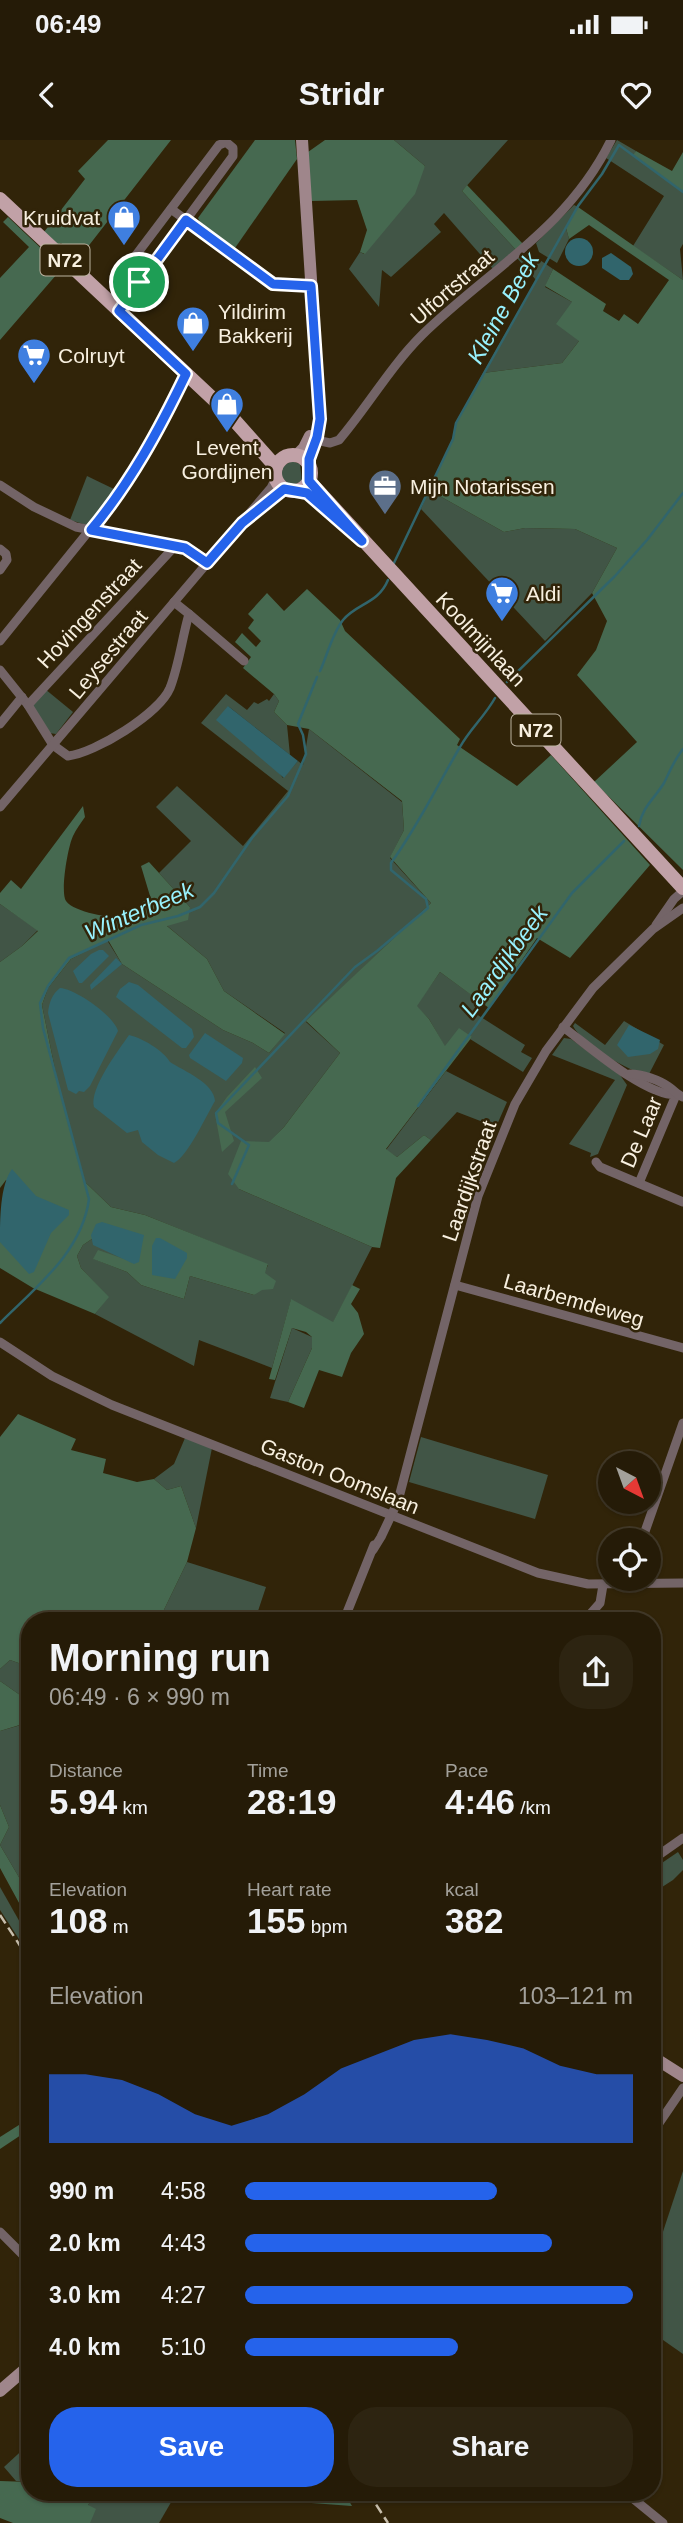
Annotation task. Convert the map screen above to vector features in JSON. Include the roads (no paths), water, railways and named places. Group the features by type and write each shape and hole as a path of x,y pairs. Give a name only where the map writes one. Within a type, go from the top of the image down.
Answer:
{"main road":[{"name":"Koolmijnlaan","path":"0,200 362,541 683,890"}],"street":[{"path":"292,473 309,455 318,401 302,140"},
{"name":"Ulfortstraat","path":"313,439 332,443 339,440 416,341 560,215 588,180 611,140"},
{"path":"119,311 233,156 233,148 230,145 223,141 219,145 123,275 124,282 130,286 139,282"},
{"path":"170,209 273,284 311,286"},
{"path":"0,641 91,530 141,462 186,374"},
{"name":"Leysestraat","path":"0,807 271,488 292,473"},
{"path":"0,485 34,507 76,527 176,545 189,550 207,563"},
{"name":"Hovingenstraat","path":"0,723 25,701 176,545"},
{"path":"0,549 6,554 7,560 0,570"},
{"path":"174,602 244,661"},
{"path":"0,670 25,701 53,745 68,756 81,754 97,748 157,706 169,690 189,614"},
{"name":"Laardijkstraat","path":"653,929 683,890"},
{"name":"Laardijkstraat","path":"347,1612 401,1487 478,1196 501,1134 531,1077 563,1027 593,988 653,929 683,908"},
{"name":"De Laar","path":"563,1027 636,1081 668,1095 680,1096 639,1183"},
{"name":"De Laar","path":"597,1162 600,1167 683,1202"},
{"name":"Laarbemdeweg","path":"455,1285 683,1349"},
{"name":"Gaston Oomslaan","path":"0,1342 52,1376 112,1405 538,1573 561,1580 598,1584"},
{"path":"646,1528 683,1423"},
{"name":"Gaston Oomslaan","path":"661,1582 683,1583"},
{"path":"592,1612 600,1603 602,1591"},
{"path":"661,1853 683,1838"},
{"path":"661,2062 683,2076"},
{"path":"661,2120 683,2088"},
{"path":"0,2232 21,2253"},
{"path":"0,2391 21,2374"},
{"path":"636,2501 663,2523"}],"water":[{"path":"579,238 589,242 593,252 589,262 579,266 569,262 565,252 569,242"},
{"path":"611,253 631,267 633,274 629,280 620,280 602,268 602,258"},
{"path":"228,706 298,761 284,778 216,720"},
{"path":"99,950 109,956 79,983 73,971"},
{"path":"116,958 122,964 91,990 90,985"},
{"path":"129,982 138,985 192,1029 194,1037 186,1048 182,1048 116,997 120,989"},
{"path":"60,988 94,1004 110,1018 118,1031 90,1086 84,1092 79,1091 76,1094 68,1090 48,1013 51,999"},
{"path":"629,1025 660,1040 658,1049 650,1054 628,1057 617,1045"},
{"path":"205,1033 243,1058 242,1063 226,1081 190,1058 189,1055"},
{"path":"129,1035 157,1049 170,1062 204,1083 213,1095 215,1101 196,1135 174,1163 142,1142 138,1130 127,1133 94,1107 100,1081"},
{"path":"12,1169 36,1196 69,1210 69,1215 51,1233 34,1272 29,1274 0,1242 3,1193"},
{"path":"102,1222 144,1235 139,1262 134,1264 93,1245 91,1235 96,1224"},
{"path":"156,1238 187,1253 175,1279 152,1275 152,1246"}],"waterway":[{"name":"Kleine Beek","path":"393,565 453,439 456,423 578,206 619,145 683,192"},
{"path":"507,682 615,576 683,493"},
{"name":"Winterbeek","path":"320,671 343,620 379,594 388,580"},
{"name":"Winterbeek","path":"0,1323 42,1282 67,1252 85,1218 89,1199 43,1028 40,1003 48,986 69,958 141,925 178,916 200,907 214,893 252,838 288,796 306,754 298,724 317,677"},
{"path":"232,1184 249,1145 218,1123 216,1113 355,967 428,908 426,899 391,870 391,863 419,820 464,740 495,698"},
{"name":"Laardijkbeek","path":"639,826 646,808 683,749"},
{"name":"Laardijkbeek","path":"418,1106 572,893 624,841"}],"railway":[{"path":"0,1915 21,1947"},
{"path":"374,2501 388,2523"}],"place":[{"name":"Kruidvat","path":"124,247"},
{"name":"Yildirim Bakkerij","path":"193,353"},
{"name":"Colruyt","path":"34,385"},
{"name":"Levent Gordijnen","path":"227,434"},
{"name":"Mijn Notarissen","path":"385,516"},
{"name":"Aldi","path":"502,623"}]}
